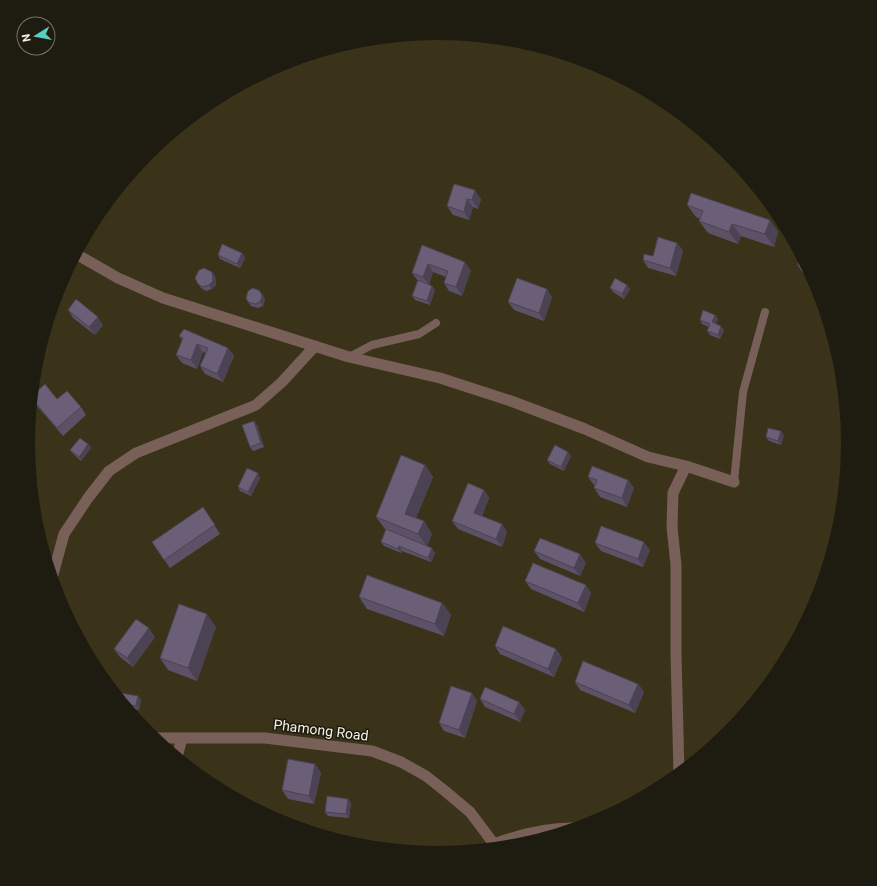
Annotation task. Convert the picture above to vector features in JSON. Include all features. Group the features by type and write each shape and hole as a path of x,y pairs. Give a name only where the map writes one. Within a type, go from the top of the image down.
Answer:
{"street":[{"path":"81,257 118,278 162,298 349,357 440,378 511,401 585,429 648,457 686,466 734,482"},
{"path":"55,568 64,534 88,498 109,471 136,453 256,405 282,382 315,346"},
{"path":"679,767 676,668 676,565 672,528 672,493 686,466"},
{"name":"Phamong Road","path":"164,738 265,738 372,751 401,762 426,776 470,812 493,843"},
{"path":"179,751 182,738"},
{"path":"506,841 520,834 559,828"}],"lane":[{"path":"734,482 743,392 765,312"},
{"path":"349,357 372,345 419,334 436,323"}],"building":[{"path":"454,184 475,190 472,200 467,199 464,212 447,206"},
{"path":"691,193 770,220 765,234 732,224 729,232 699,221 703,211 687,205"},
{"path":"658,237 677,243 670,268 643,260 644,254 653,256"},
{"path":"222,244 242,253 237,264 218,255"},
{"path":"422,245 465,262 456,287 444,283 448,271 428,264 423,277 412,273"},
{"path":"204,268 212,272 213,281 209,285 203,287 198,284 195,278 199,270"},
{"path":"517,278 547,289 539,313 508,302"},
{"path":"615,278 627,285 622,294 610,288"},
{"path":"418,280 432,286 427,301 412,296"},
{"path":"253,288 260,291 262,296 260,302 255,304 248,302 246,298 248,291"},
{"path":"76,299 98,317 89,327 68,310"},
{"path":"703,310 715,315 712,322 721,326 718,335 707,331 710,324 700,320"},
{"path":"184,329 228,348 217,374 200,366 208,348 197,344 191,360 176,355 183,338 179,336"},
{"path":"45,384 57,399 67,391 81,407 57,428 37,405 38,390"},
{"path":"254,421 261,443 250,447 242,425"},
{"path":"768,428 781,431 778,441 766,437"},
{"path":"80,438 88,444 79,457 70,450"},
{"path":"555,445 568,452 561,467 547,460"},
{"path":"401,455 425,465 405,514 424,521 418,534 376,517"},
{"path":"592,466 628,480 622,498 594,488 597,480 588,477"},
{"path":"247,468 258,473 248,492 238,487"},
{"path":"468,483 484,490 474,513 502,524 496,539 452,521"},
{"path":"203,507 215,525 164,560 152,542"},
{"path":"601,526 644,542 638,559 595,543"},
{"path":"386,529 432,548 428,558 399,546 398,549 381,542"},
{"path":"540,538 580,554 574,568 534,551"},
{"path":"533,563 586,585 578,603 525,581"},
{"path":"367,575 442,603 435,624 359,597"},
{"path":"179,604 207,614 188,668 160,658"},
{"path":"136,619 149,628 127,658 114,649"},
{"path":"503,626 556,649 548,669 495,646"},
{"path":"583,661 638,684 629,705 575,682"},
{"path":"451,686 472,693 459,730 439,723"},
{"path":"485,687 519,702 514,714 480,699"},
{"path":"122,693 138,696 136,706 132,705"},
{"path":"288,759 315,764 309,796 282,790"},
{"path":"327,796 348,799 346,814 325,812"}]}
